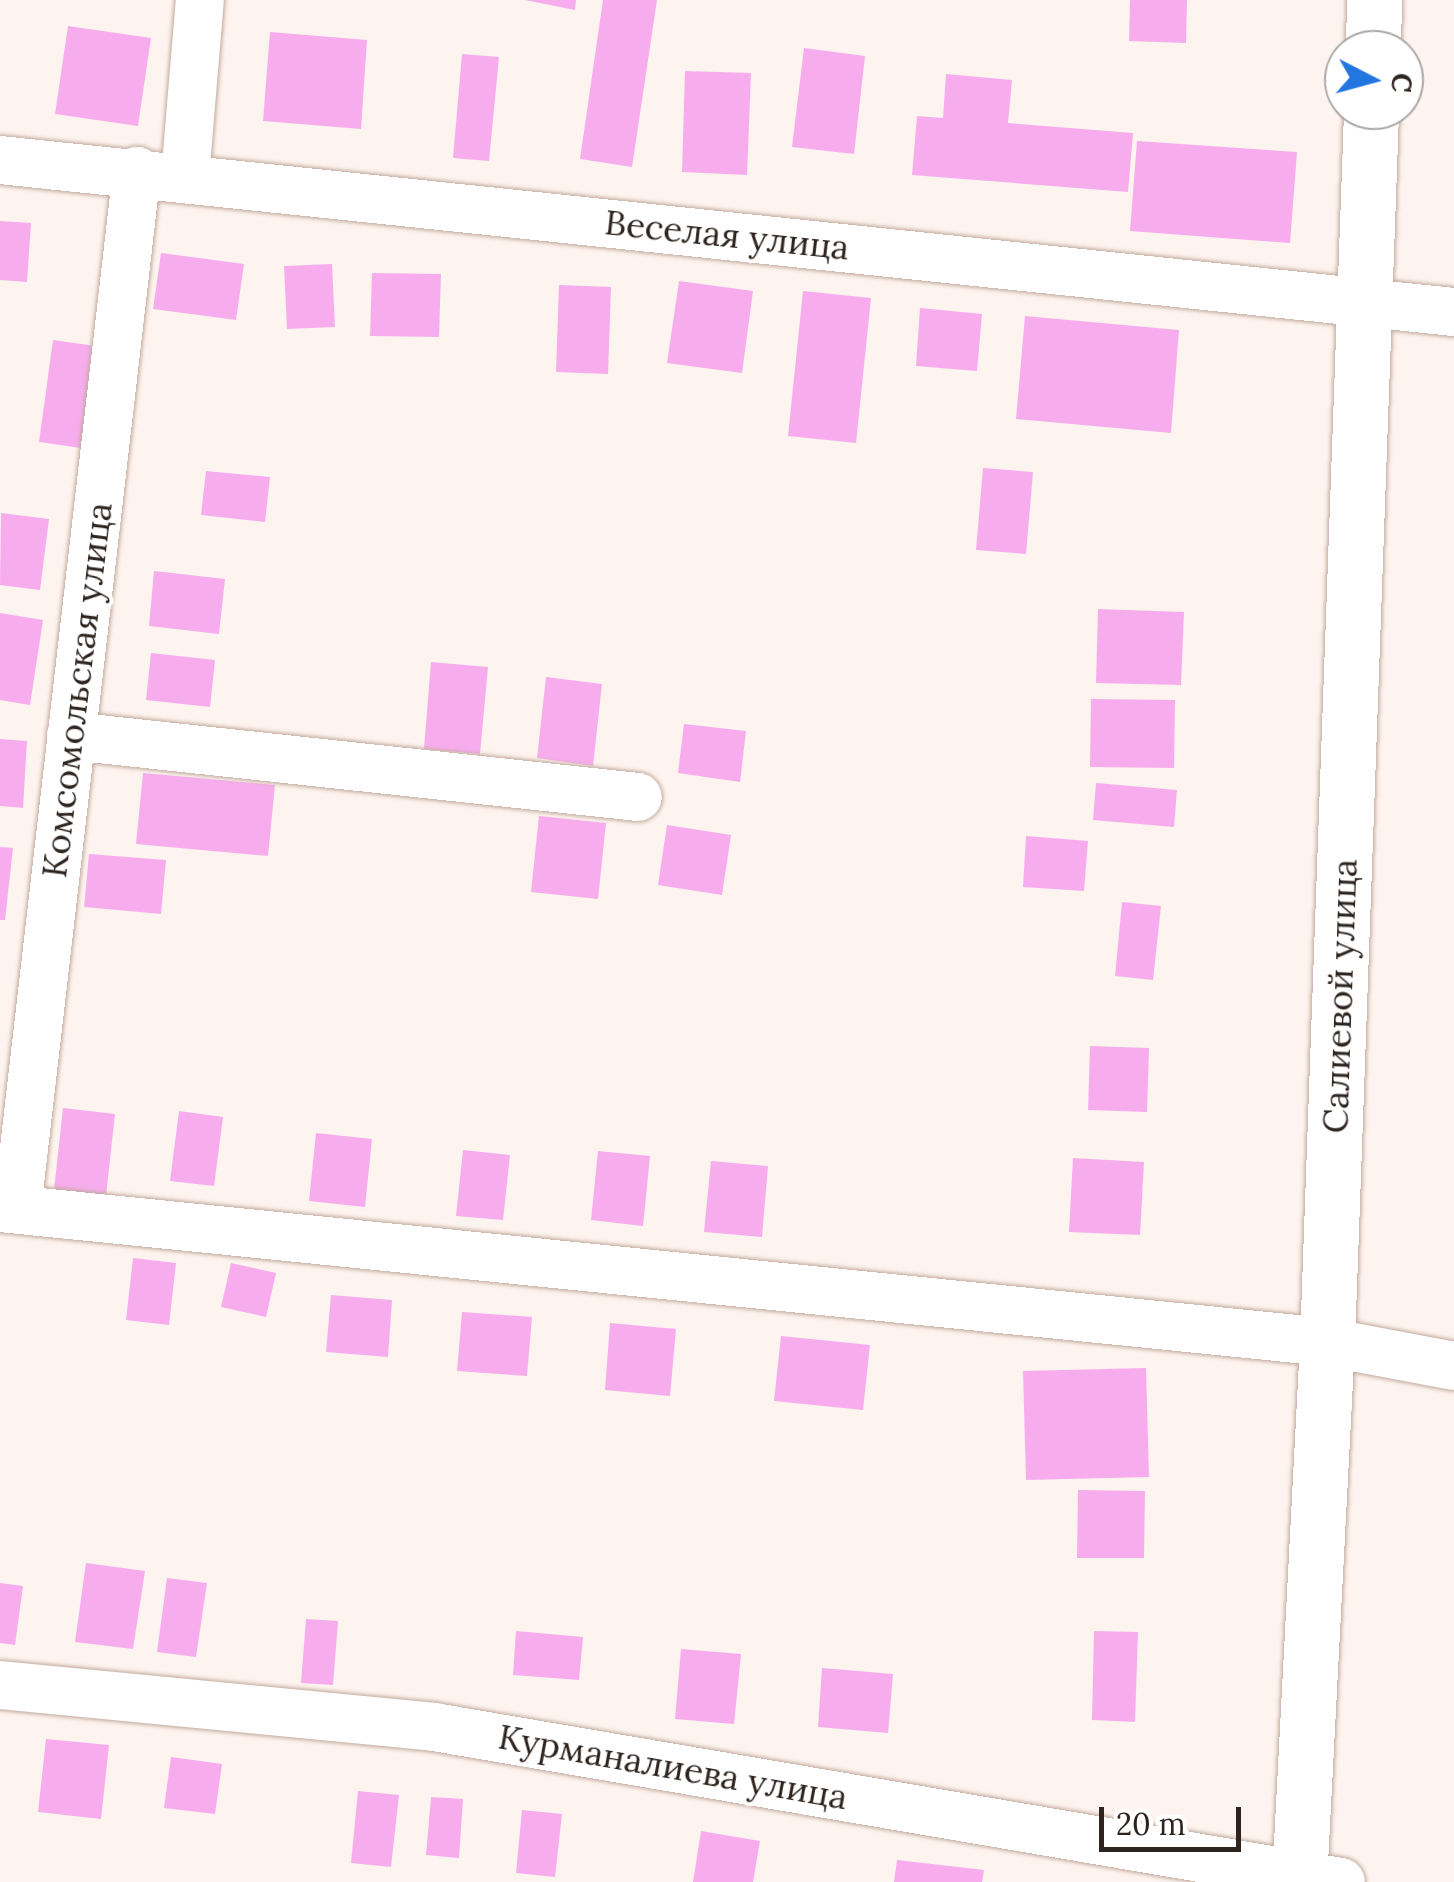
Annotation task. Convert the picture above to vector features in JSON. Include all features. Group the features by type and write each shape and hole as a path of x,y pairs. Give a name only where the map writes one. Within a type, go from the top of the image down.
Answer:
{"main road":[{"path":"1373,30 1374,0"},
{"name":"Салиевой улица","path":"1313,1879 1327,1342 1370,130"}],"street":[{"path":"184,177 200,0"},
{"name":"Веселая улица","path":"0,160 137,171 1454,312"},
{"name":"Комсомольская улица","path":"8,1208 71,736 137,171"},
{"path":"71,736 638,797"},
{"path":"8,1208 1327,1342 1454,1366"},
{"name":"Курманалиева улица","path":"0,1685 434,1727 1313,1879"}],"building":[{"path":"525,0 576,0 575,10"},
{"path":"603,0 657,0 632,167 580,159"},
{"path":"1130,0 1187,0 1186,43 1129,41"},
{"path":"68,26 151,38 138,126 55,114"},
{"path":"270,32 367,40 361,129 263,121"},
{"path":"804,48 865,56 854,154 792,147"},
{"path":"462,54 499,57 489,161 453,158"},
{"path":"685,71 751,73 747,175 682,172"},
{"path":"946,74 1012,80 1008,123 1133,133 1128,192 912,175 917,116 943,118"},
{"path":"1137,141 1297,152 1290,243 1130,231"},
{"path":"0,221 31,223 27,282 0,280"},
{"path":"161,253 244,264 236,320 153,309"},
{"path":"332,264 335,327 287,329 284,266"},
{"path":"372,273 441,274 439,337 370,336"},
{"path":"679,281 753,291 742,373 667,363"},
{"path":"559,285 611,287 608,374 556,372"},
{"path":"803,291 871,298 856,443 788,436"},
{"path":"920,308 982,314 977,371 916,366"},
{"path":"1025,316 1179,330 1171,433 1016,419"},
{"path":"53,340 96,346 81,448 39,442"},
{"path":"983,468 1033,472 1026,554 976,550"},
{"path":"206,471 270,477 265,522 201,515"},
{"path":"1,513 49,519 40,590 0,585"},
{"path":"154,571 225,579 219,634 149,626"},
{"path":"1098,609 1184,612 1181,685 1096,683"},
{"path":"0,613 43,620 30,705 0,700"},
{"path":"151,653 215,660 210,707 146,700"},
{"path":"431,662 488,667 480,754 424,749"},
{"path":"546,677 602,684 593,766 537,758"},
{"path":"1091,699 1175,700 1174,768 1090,767"},
{"path":"684,724 746,731 740,782 678,773"},
{"path":"0,739 27,741 23,808 0,806"},
{"path":"143,773 275,785 268,856 136,844"},
{"path":"1096,783 1177,790 1174,827 1093,820"},
{"path":"539,816 606,823 598,899 531,892"},
{"path":"667,825 731,835 722,895 658,885"},
{"path":"1026,836 1088,841 1084,891 1023,887"},
{"path":"0,847 13,848 5,920 0,920"},
{"path":"89,854 166,860 161,914 84,907"},
{"path":"1122,902 1161,906 1153,980 1115,976"},
{"path":"1090,1046 1149,1048 1147,1112 1088,1110"},
{"path":"63,1108 115,1114 106,1196 54,1190"},
{"path":"179,1111 223,1117 214,1186 170,1181"},
{"path":"316,1133 372,1139 365,1207 309,1201"},
{"path":"463,1150 510,1155 503,1220 456,1216"},
{"path":"598,1151 650,1156 643,1226 591,1220"},
{"path":"1073,1158 1144,1162 1140,1235 1069,1232"},
{"path":"711,1161 768,1166 762,1237 704,1232"},
{"path":"133,1258 176,1263 169,1325 126,1320"},
{"path":"231,1263 276,1273 266,1317 221,1307"},
{"path":"331,1295 392,1300 388,1357 326,1352"},
{"path":"462,1312 532,1317 527,1376 457,1371"},
{"path":"610,1323 676,1329 670,1396 605,1390"},
{"path":"781,1336 870,1345 863,1410 774,1401"},
{"path":"1146,1368 1149,1477 1026,1480 1023,1371"},
{"path":"1078,1490 1145,1491 1144,1558 1077,1558"},
{"path":"86,1563 145,1571 133,1649 75,1642"},
{"path":"167,1578 207,1583 196,1657 157,1652"},
{"path":"0,1583 23,1586 15,1645 0,1643"},
{"path":"306,1619 338,1621 333,1685 301,1683"},
{"path":"516,1631 583,1637 579,1680 513,1675"},
{"path":"1094,1631 1138,1632 1135,1722 1092,1720"},
{"path":"681,1649 741,1654 734,1724 675,1719"},
{"path":"822,1668 893,1674 888,1733 818,1727"},
{"path":"46,1739 109,1745 101,1819 38,1812"},
{"path":"171,1757 222,1764 215,1814 164,1808"},
{"path":"358,1791 399,1795 391,1867 351,1863"},
{"path":"431,1797 463,1799 459,1858 426,1855"},
{"path":"522,1810 562,1814 555,1877 516,1873"},
{"path":"701,1831 760,1841 753,1882 693,1882"},
{"path":"897,1860 984,1870 982,1882 894,1882"}]}
